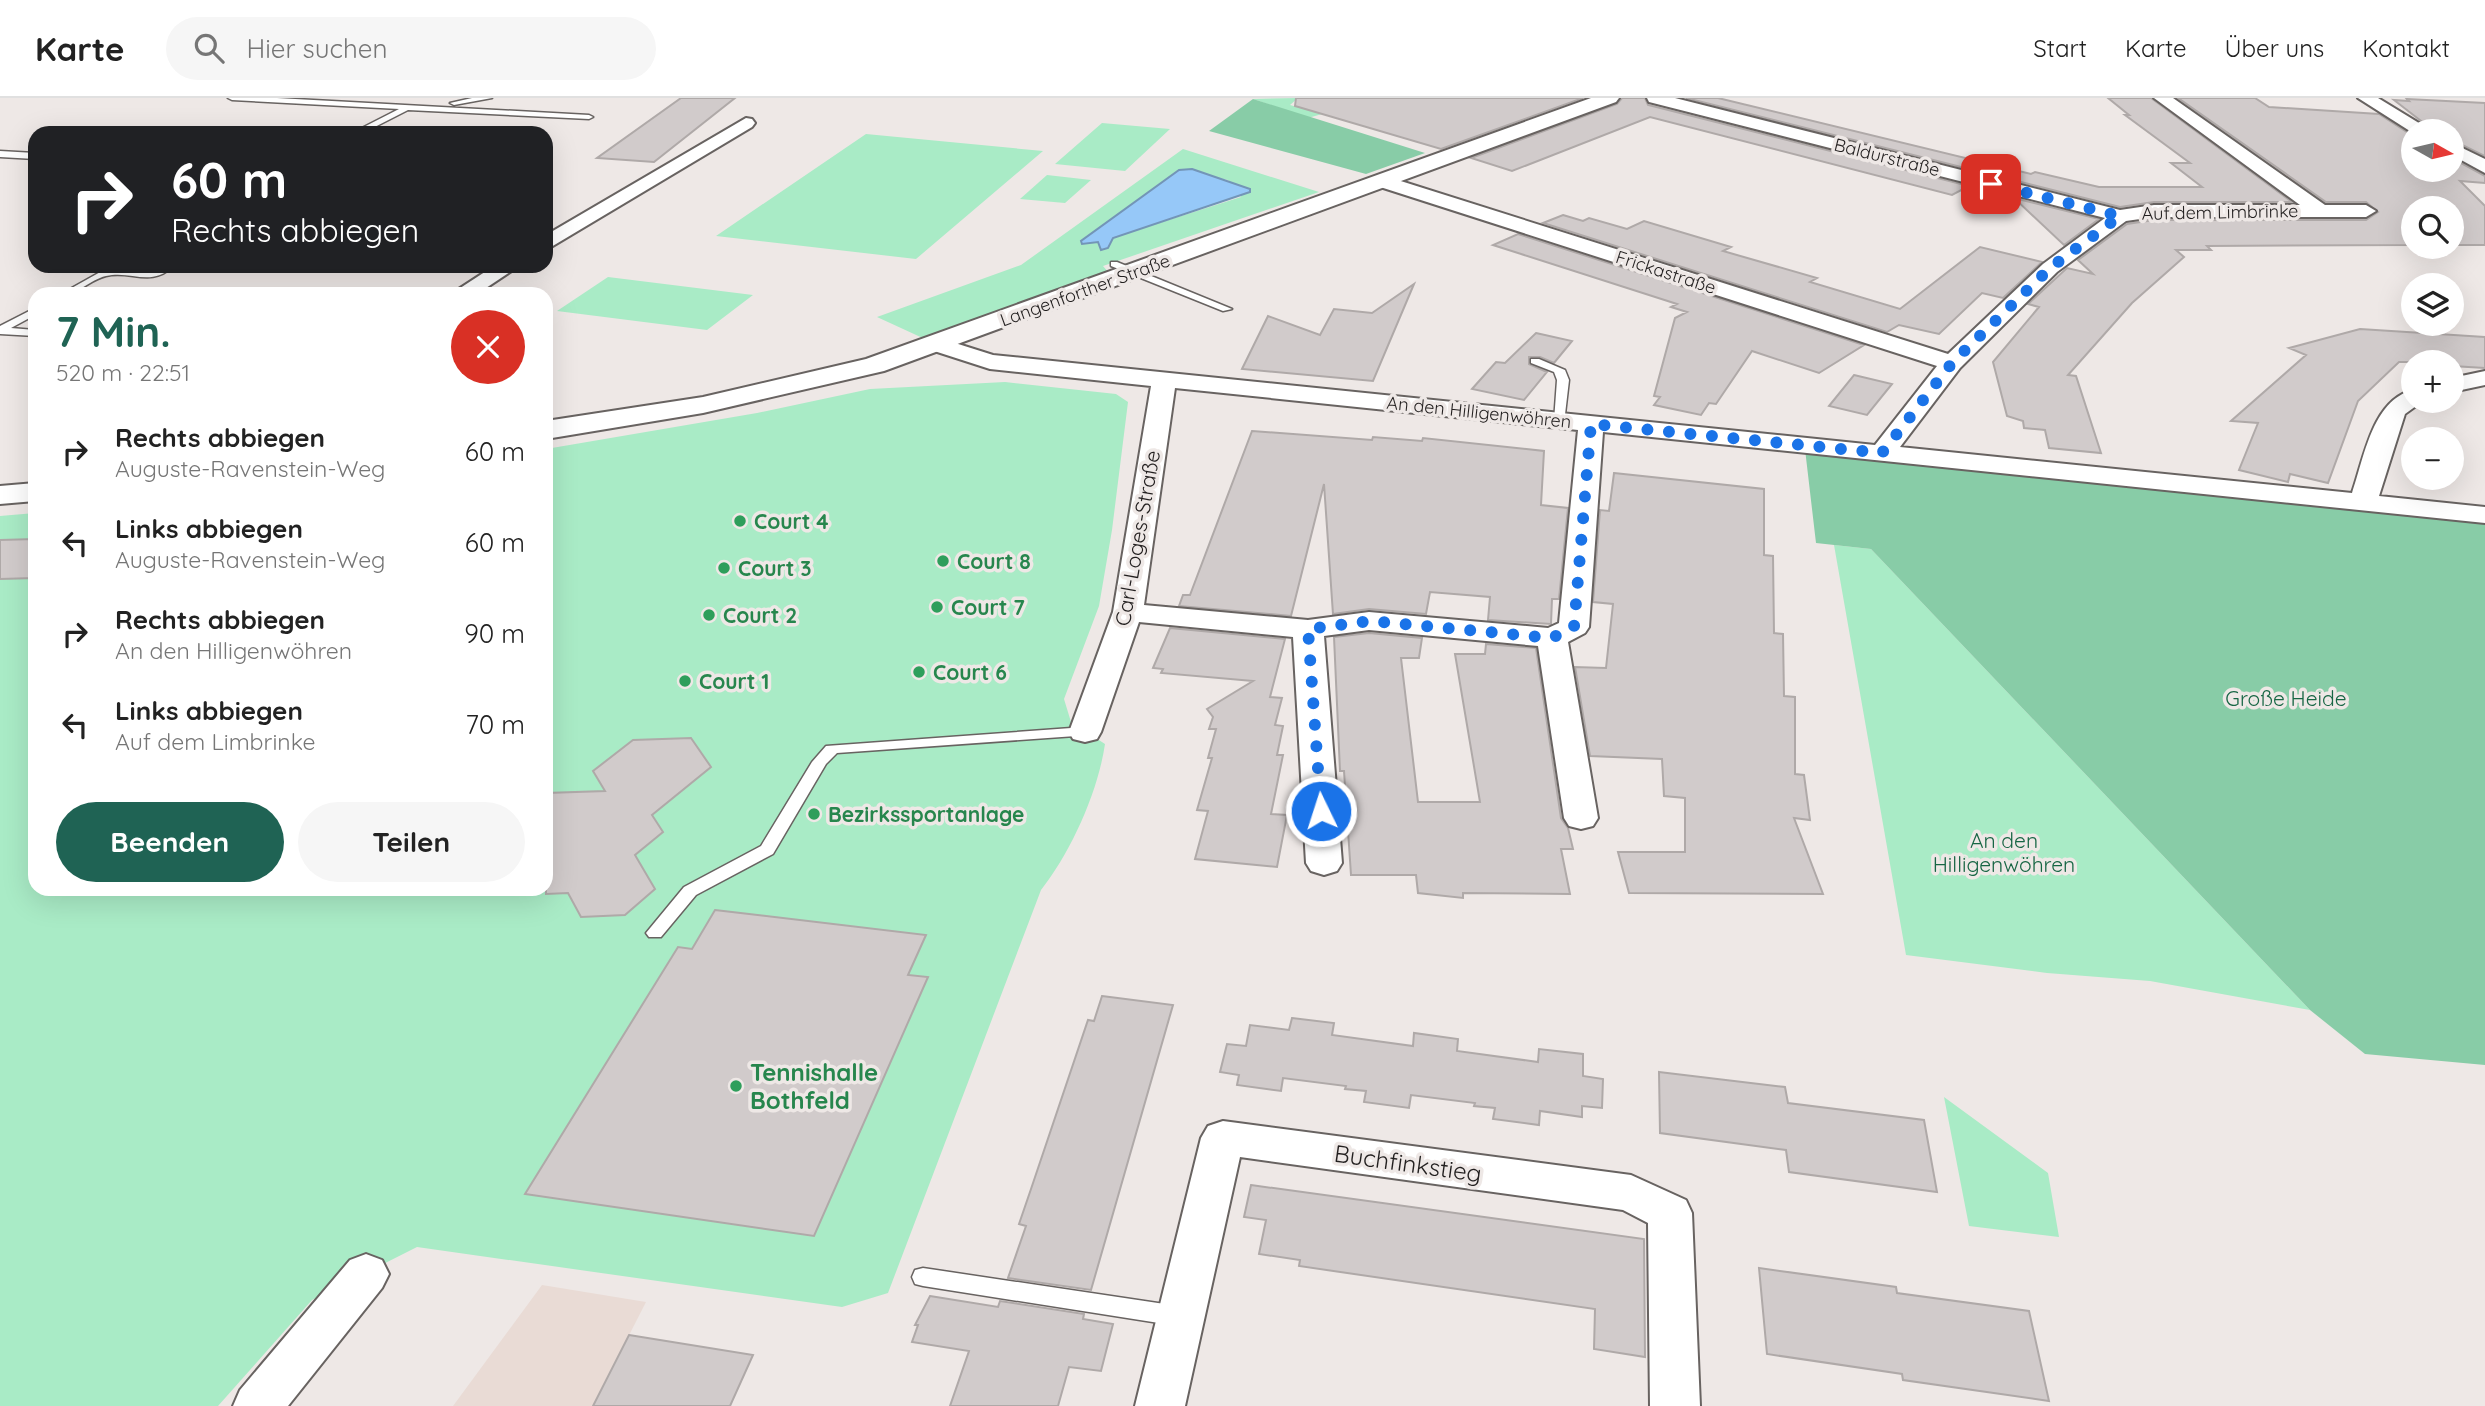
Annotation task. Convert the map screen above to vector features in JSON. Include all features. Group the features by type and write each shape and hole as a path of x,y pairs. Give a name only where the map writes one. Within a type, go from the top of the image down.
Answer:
{"main road":[{"name":"Langenforther Straße","path":"553,429 703,405 820,380 936,344 1125,268 1381,181 1609,98"},
{"path":"0,495 28,493"}],"street":[{"name":"Baldurstraße","path":"1655,98 2120,216"},
{"name":"Auf dem Limbrinke","path":"2162,98 2320,211"},
{"path":"2366,98 2402,119"},
{"path":"553,240 746,123"},
{"path":"2464,155 2485,167"},
{"name":"Frickastraße","path":"1381,181 1952,363"},
{"name":"Auf dem Limbrinke","path":"1882,453 1952,363 2050,268 2120,216 2154,211 2367,211"},
{"path":"474,287 497,273"},
{"name":"An den Hilligenwöhren","path":"936,344 990,362 2485,515"},
{"path":"2464,382 2485,378"},
{"name":"Carl-Loges-Straße","path":"1085,732 1128,612 1164,381"},
{"path":"2369,503 2365,494 2394,411 2401,406"},
{"path":"1128,612 1308,629 1370,621 1552,638 1574,627 1591,424"},
{"path":"1308,629 1324,863"},
{"path":"1552,638 1581,818"},
{"name":"Buchfinkstieg","path":"1160,1406 1223,1138 1631,1193 1670,1213 1675,1406"},
{"path":"258,1406 366,1274"}],"lane":[{"path":"232,98 589,117"},
{"path":"369,126 383,118 419,108 488,98"},
{"path":"0,154 28,156"},
{"path":"1125,268 1227,309"},
{"path":"78,287 103,273 157,273"},
{"path":"0,330 28,315"},
{"path":"0,330 28,332"},
{"path":"1535,361 1559,370 1563,380 1560,421"},
{"path":"655,933 690,891 767,850 820,762 832,749 1085,732"},
{"path":"923,1277 1181,1316"}],"shaded area":[{"path":"542,1285 646,1302 593,1406 453,1406"}],"green space":[{"path":"1298,98 1290,105 1322,114 1308,118 1253,99"},
{"path":"1253,99 1425,153 1366,174 1209,131"},
{"path":"1102,123 1170,129 1125,171 1055,164"},
{"path":"866,134 1043,151 916,259 716,236"},
{"path":"1183,149 1319,192 1103,266 1109,273 927,340 877,317 1021,265","holes":["1217,178 1228,180 1241,197 1112,238 1101,250 1098,242"]},
{"path":"1047,175 1091,180 1065,203 1020,199"},
{"path":"608,277 753,295 707,330 557,311"},
{"name":"Bezirkssportanlage","path":"1005,382 1116,394 1128,402 1112,530 1099,606 1064,699 1071,722 1105,744 1096,782 1073,840 1041,890 888,1293 842,1307 417,1247 312,1300 218,1406 0,1406 0,516 28,514 28,896 553,896 553,448 757,413 870,389"},
{"name":"Große Heide","path":"1805,449 2485,520 2485,1065 2365,1054 2310,1010 1871,549 1816,543"},
{"name":"An den Hilligenwöhren","path":"1834,545 1871,549 2310,1010 2150,981 2047,973 1906,955"},
{"path":"1944,1097 2048,1173 2059,1237 1969,1226"}],"water":[{"path":"1192,169 1250,189 1250,192 1113,238 1108,248 1101,250 1098,242 1082,244 1081,241 1179,170"}],"building":[{"path":"681,98 735,98 654,162 597,158"},
{"path":"1296,98 1583,98 1441,149 1295,106"},
{"path":"1622,98 1645,98 1648,105 1969,186 1952,195 1650,117 1512,171 1471,158 1617,104"},
{"path":"1686,98 1718,98 2031,174 2035,172 2099,187 2202,187 2171,163 2190,163 2125,115 2129,115 2108,98 2151,98 2292,202 2154,202 2120,207"},
{"path":"2178,98 2255,98 2269,107 2379,114 2401,128 2401,182 2461,182 2485,206 2485,245 2464,245 2464,196 2401,196 2401,245 2207,246 2211,250 2176,250 2184,257 2132,303 2068,375 2076,376 2101,453 2049,448 2045,430 2024,428 2023,421 2007,416 1993,362 2039,307 2028,304 2067,268 2093,274 2078,260 2127,224 2154,220 2366,220 2378,212 2366,202 2326,202"},
{"path":"2407,99 2485,103 2485,156 2464,146 2464,119 2419,119 2394,100 2409,101"},
{"path":"2464,165 2485,176 2485,183 2464,181"},
{"path":"2014,198 2099,219 2064,245"},
{"path":"1563,215 1583,221 1589,218 1627,229 1644,221 1731,247 1723,251 1817,278 1810,282 1900,309 1980,247 2042,262 2003,298 1982,293 1939,334 1899,325 1887,332 1543,223"},
{"path":"1518,234 1864,345 1819,373 1752,351 1716,404 1709,403 1701,415 1654,405 1660,397 1654,396 1675,318 1687,312 1671,307 1677,304 1493,245"},
{"path":"1414,284 1373,381 1242,369 1268,316 1320,335 1334,309 1372,313"},
{"path":"2360,329 2401,332 2401,336 2485,337 2485,368 2464,367 2464,350 2401,350 2401,362 2358,401 2328,483 2290,474 2288,482 2239,470 2258,423 2231,421 2306,355 2289,348"},
{"path":"1536,333 1572,341 1554,363 1540,357 1529,357 1529,364 1547,372 1524,400 1472,389 1496,362 1505,363"},
{"path":"1854,375 1892,384 1867,415 1829,406"},
{"path":"1252,431 1372,440 1373,437 1422,441 1423,438 1544,451 1541,505 1568,508 1559,599 1552,599 1551,624 1488,620 1490,597 1430,592 1426,614 1369,609 1333,614 1324,484 1291,616 1179,606 1183,595 1190,595"},
{"path":"1614,473 1764,489 1764,555 1773,556 1774,633 1783,634 1784,696 1795,697 1795,774 1804,775 1810,820 1794,818 1823,894 1629,893 1618,852 1685,852 1685,798 1664,796 1662,759 1590,756 1575,667 1606,668 1613,604 1593,602 1600,510 1609,511"},
{"path":"28,539 28,578 0,579 0,540"},
{"path":"1170,628 1285,639 1270,697 1282,698 1275,725 1283,726 1277,755 1283,755 1271,814 1287,815 1277,867 1195,859 1208,811 1197,810 1212,758 1208,758 1216,729 1209,729 1213,717 1207,709 1253,681 1161,673 1163,669 1153,668"},
{"path":"1369,633 1422,638 1419,658 1401,658 1418,802 1480,802 1455,654 1485,654 1486,644 1536,648 1561,818 1568,828 1573,849 1561,849 1570,894 1463,893 1463,898 1418,893 1416,875 1351,875 1344,771 1340,771 1334,637"},
{"path":"691,738 711,767 652,815 663,832 635,855 655,889 625,915 581,917 568,893 553,894 553,793 605,791 593,771 633,740"},
{"name":"Tennishalle Bothfeld","path":"715,910 926,935 908,975 928,977 814,1236 525,1194 678,947 692,949"},
{"path":"1102,996 1173,1005 1091,1290 1008,1278 1026,1226 1019,1224 1088,1020 1094,1021"},
{"path":"1292,1018 1334,1023 1332,1035 1413,1046 1414,1033 1458,1039 1457,1051 1538,1062 1539,1049 1583,1054 1583,1076 1603,1079 1602,1108 1582,1106 1582,1117 1540,1111 1539,1125 1493,1119 1495,1108 1474,1106 1475,1103 1411,1095 1409,1108 1364,1102 1366,1091 1345,1089 1346,1086 1283,1078 1281,1091 1237,1085 1239,1075 1220,1072 1227,1044 1246,1046 1250,1025 1289,1030"},
{"path":"1659,1072 1785,1087 1788,1103 1924,1120 1937,1192 1789,1172 1786,1150 1660,1133"},
{"path":"1251,1185 1644,1239 1645,1357 1594,1349 1595,1309 1299,1266 1300,1260 1259,1254 1266,1220 1244,1217"},
{"path":"1759,1268 1896,1287 1897,1293 2029,1311 2049,1401 1903,1380 1902,1374 1767,1354"},
{"path":"930,1296 998,1307 1000,1301 1084,1314 1083,1319 1113,1324 1101,1371 1069,1367 1058,1406 950,1406 969,1351 912,1342 918,1325 915,1325"},
{"path":"629,1335 753,1355 730,1406 593,1406"}],"place":[{"name":"Court 4","path":"740,521"},
{"name":"Court 8","path":"943,561"},
{"name":"Court 3","path":"724,568"},
{"name":"Court 7","path":"937,607"},
{"name":"Court 2","path":"709,615"},
{"name":"Court 6","path":"919,672"},
{"name":"Court 1","path":"685,681"},
{"name":"Bezirkssportanlage","path":"814,814"},
{"name":"Tennishalle Bothfeld","path":"736,1086"}],"route":[{"path":"1321,811 1308,629 1370,621 1552,638 1574,627 1591,424 1882,453 1952,363 2050,268 2120,216 1991,184"}]}
